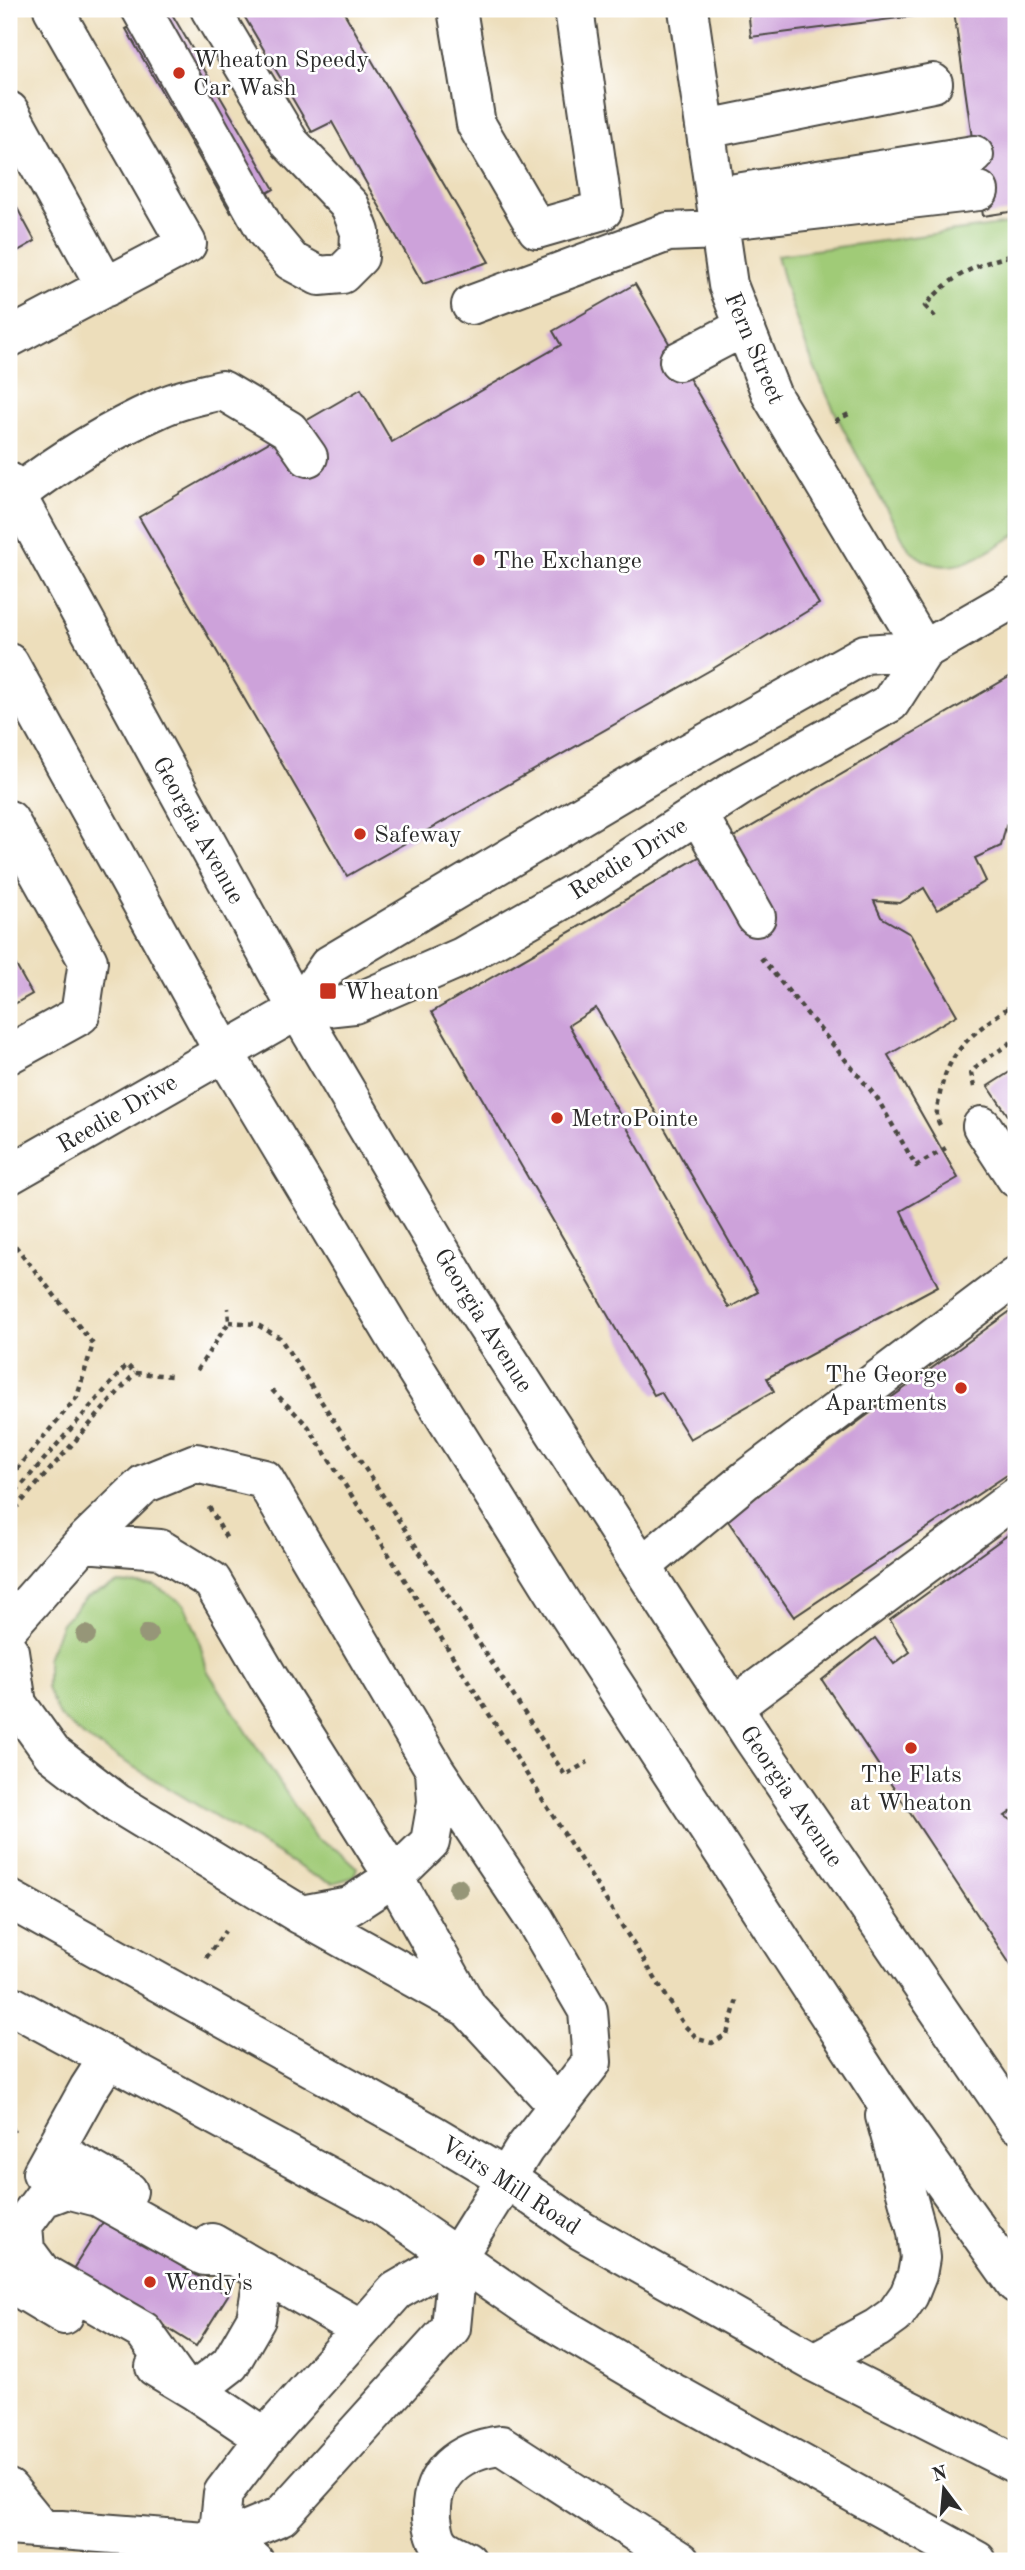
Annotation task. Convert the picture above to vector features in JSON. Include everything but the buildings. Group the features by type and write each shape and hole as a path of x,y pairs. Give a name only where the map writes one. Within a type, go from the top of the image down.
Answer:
{"main road":[{"path":"9,338 187,244 53,9"},
{"path":"141,9 266,231 291,261 320,276 342,274 359,257 360,232 350,206 290,143 210,9"},
{"path":"457,9 476,124 537,229 603,210 573,9"},
{"name":"Fern Street","path":"688,9 728,285 772,396 924,650"},
{"path":"706,129 933,83"},
{"path":"9,111 106,287"},
{"path":"471,305 718,216 976,173"},
{"path":"679,361 744,327"},
{"path":"12,489 37,479 92,444 162,406 222,390 289,430 308,457"},
{"name":"Georgia Avenue","path":"12,489 298,1010 467,1296 733,1707 1016,2123"},
{"name":"Reedie Drive","path":"298,1010 330,965 651,774 865,654 924,650 1016,597"},
{"name":"Reedie Drive","path":"9,1175 298,1010 354,1004 462,957 583,888 744,783 890,703 924,650"},
{"path":"9,663 225,1052 396,1338 562,1604 878,2090 1016,2284"},
{"path":"698,814 755,933"},
{"path":"9,820 88,961 80,1015 9,1054"},
{"path":"982,1126 1016,1178"},
{"path":"642,1566 748,1478 1016,1276"},
{"path":"9,1626 83,1543 144,1485 196,1463 264,1479 435,1770 535,1920 588,2011 592,2062 525,2148 458,2256 451,2328 281,2516 218,2542"},
{"path":"733,1707 1016,1497"},
{"path":"83,1543 160,1549 212,1581 270,1680 394,1877 468,2008 558,2106"},
{"path":"9,1651 17,1704 52,1753 117,1803 301,1914 468,2008"},
{"path":"301,1914 349,1906 394,1877 430,1842 437,1802 435,1770"},
{"name":"Veirs Mill Road","path":"9,1899 432,2134 506,2178 590,2235 814,2362 1016,2464"},
{"path":"9,2004 381,2205 536,2312 977,2561"},
{"path":"9,2233 109,2057"},
{"path":"814,2362 877,2328 895,2315 909,2295 917,2275 920,2258 918,2232 878,2090"},
{"path":"55,2150 362,2329"},
{"path":"186,2385 142,2331 41,2273 25,2250 23,2225 43,2198 67,2189 98,2197 204,2256 249,2264"},
{"path":"218,2542 223,2493 265,2438 396,2291 458,2256"},
{"path":"186,2385 230,2364 256,2319 249,2264"},
{"path":"9,2282 186,2385 265,2438"},
{"path":"467,2561 440,2544 433,2525 431,2505 447,2469 463,2455 481,2447 501,2445 680,2561"},
{"path":"9,2489 25,2526 218,2542 254,2561"}],"path":[{"path":"935,317 925,306 940,288 965,271 1016,254"},
{"path":"835,421 849,414"},
{"path":"755,933 877,1098 916,1166 951,1145 946,1136"},
{"path":"941,1127 936,1118 941,1085 956,1052 981,1027 1016,1002"},
{"path":"982,1126 971,1073 978,1065 1016,1039"},
{"path":"9,1238 93,1345 76,1397 9,1478"},
{"path":"197,1370 229,1322 228,1308"},
{"path":"229,1322 256,1324 281,1338 565,1775 588,1762"},
{"path":"9,1496 11,1497 127,1365 135,1373 172,1376"},
{"path":"9,1516 135,1373"},
{"path":"272,1390 309,1426 685,2026 698,2039 712,2043 727,2034 738,1996"},
{"path":"206,1958 225,1931"},
{"path":"9,2118 13,2133"}],"green space":[{"path":"1016,223 1016,535 963,563 936,565 923,560 909,549 832,407 801,334 777,255"},
{"path":"118,1583 154,1585 184,1604 197,1633 207,1670 316,1839 341,1852 357,1867 354,1877 333,1883 313,1875 84,1737 59,1716 47,1688 47,1658 62,1623 86,1597"}],"place":[{"name":"Wheaton Speedy Car Wash","path":"179,73"},
{"name":"The Exchange","path":"479,560"},
{"name":"Safeway","path":"360,834"},
{"name":"Wheaton","path":"328,991"},
{"name":"MetroPointe","path":"557,1118"},
{"name":"The George Apartments","path":"961,1388"},
{"name":"The Flats at Wheaton","path":"911,1748"},
{"name":"Wendy's","path":"150,2282"}]}
